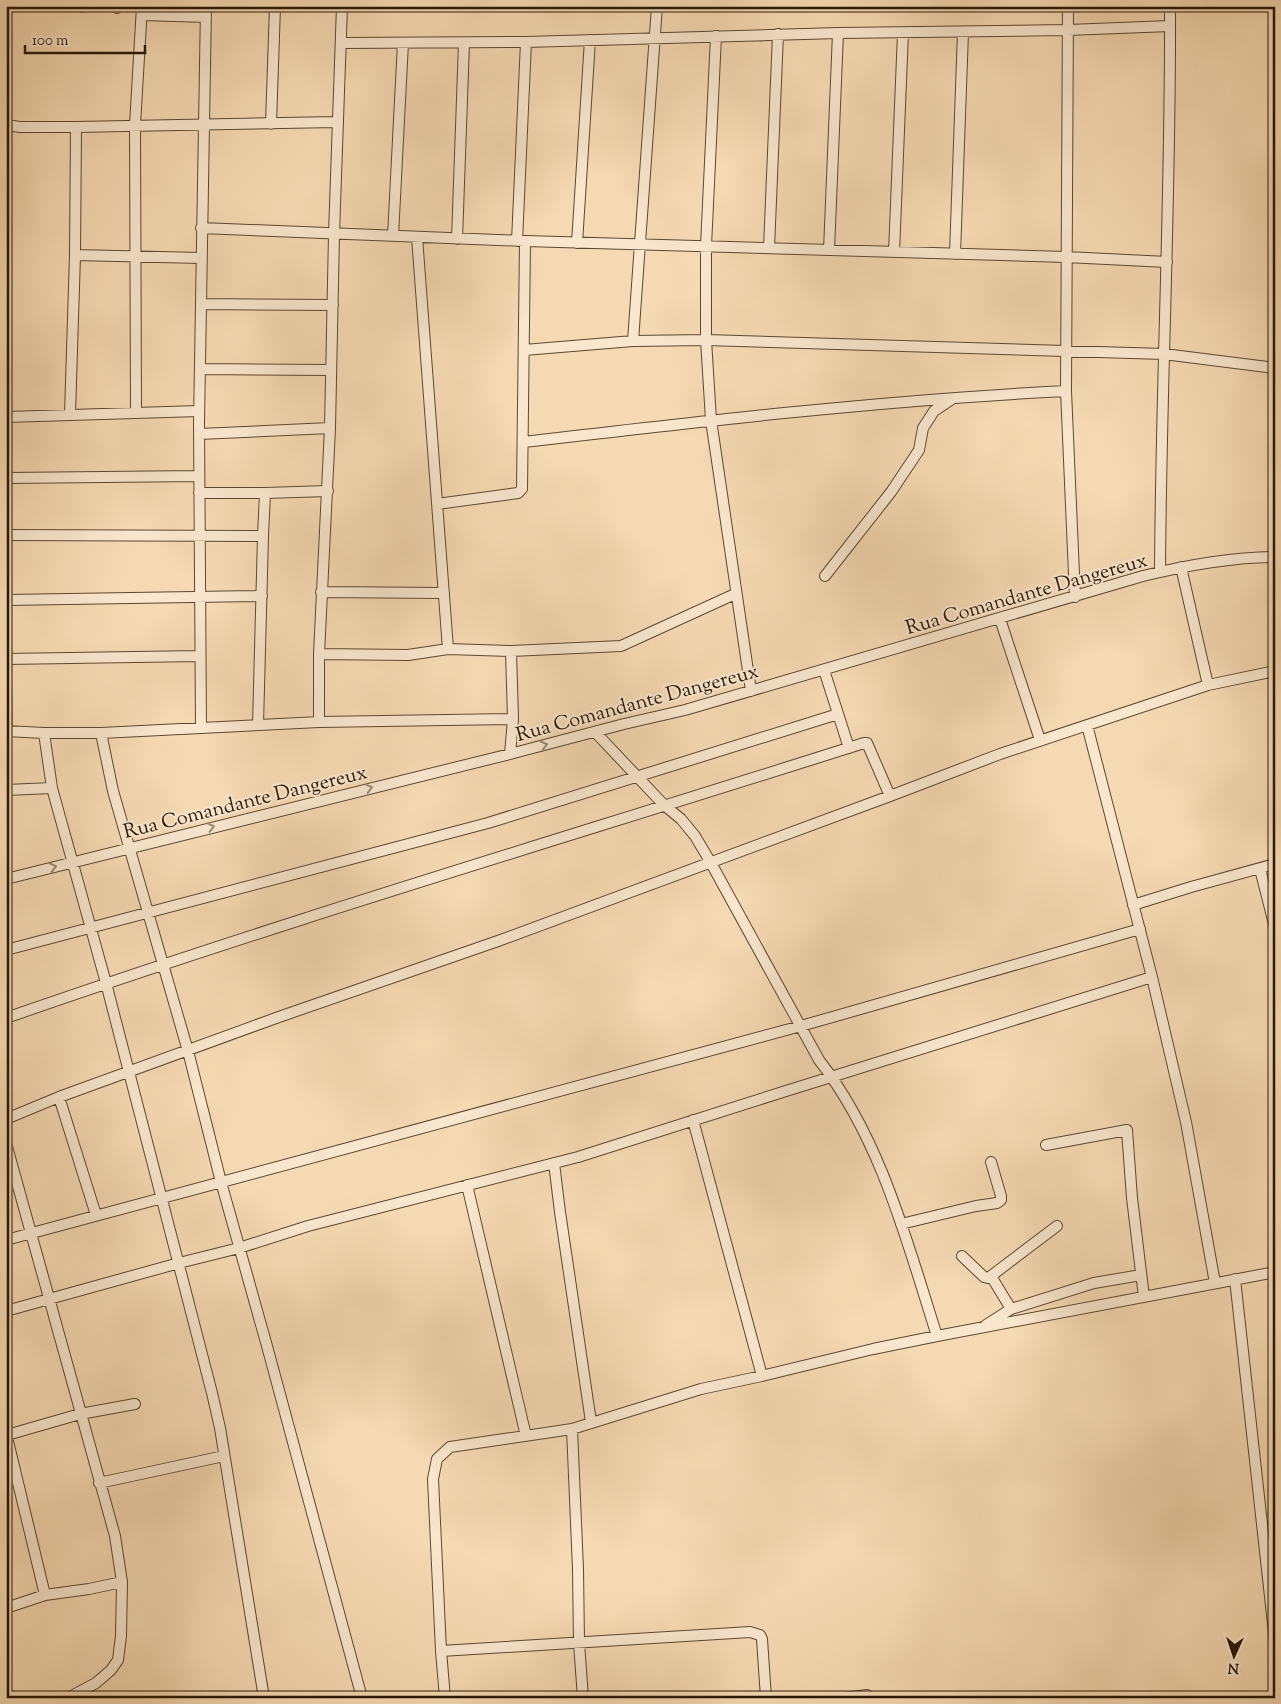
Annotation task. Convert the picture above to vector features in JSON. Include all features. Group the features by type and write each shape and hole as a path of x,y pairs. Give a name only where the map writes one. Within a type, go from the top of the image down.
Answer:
{"street":[{"path":"271,124 275,6"},
{"path":"319,722 319,654 328,491 342,6"},
{"path":"633,340 657,6"},
{"path":"1068,6 1066,391 1075,597"},
{"path":"1160,572 1161,450 1167,262 1170,6"},
{"path":"136,412 135,125 142,11 206,11 199,410 200,727"},
{"path":"341,43 526,42 838,32 963,32 1170,26"},
{"path":"829,250 838,32"},
{"path":"955,254 963,32"},
{"path":"894,252 903,33"},
{"path":"769,248 778,34"},
{"path":"716,36 706,246 706,340 711,420 751,691"},
{"path":"577,243 590,40"},
{"path":"457,239 464,42"},
{"path":"437,504 518,493 524,483 524,350 521,241 526,42"},
{"path":"394,236 403,43"},
{"path":"6,125 204,125 338,122"},
{"path":"70,414 75,255 76,126"},
{"path":"201,228 457,239 1066,257 1167,262"},
{"path":"417,237 448,649"},
{"path":"75,255 201,258"},
{"path":"201,304 333,305"},
{"path":"524,350 633,340 706,340 1164,354 1275,368"},
{"path":"200,369 332,370"},
{"path":"524,442 711,420 953,398 1066,391"},
{"path":"825,576 895,485 918,450 923,428 934,411 953,398"},
{"path":"6,417 199,410"},
{"path":"199,434 330,428"},
{"path":"6,478 199,476"},
{"path":"199,493 328,491"},
{"path":"258,725 263,536 266,493"},
{"path":"6,535 263,536"},
{"name":"Rua Comandante Dangereux","path":"6,879 685,710 1160,572 1181,567 1258,557 1275,557"},
{"path":"1181,567 1208,685"},
{"path":"321,592 444,593"},
{"path":"319,654 408,655 448,649 511,651 621,646 736,594"},
{"path":"6,600 262,596"},
{"path":"1000,619 1040,740"},
{"path":"510,754 513,719 511,651"},
{"path":"6,658 199,656"},
{"path":"824,670 848,748"},
{"path":"6,1118 276,1018 498,941 1040,740 1208,685 1275,670"},
{"path":"6,680 6,731 44,733 100,732 319,722 513,719"},
{"path":"6,950 488,823 838,714"},
{"path":"1087,725 1152,977 1186,1122 1215,1283"},
{"path":"100,732 113,791 188,1051 221,1182 362,1698"},
{"path":"595,732 664,805 681,819 712,862 819,1060 832,1077 864,1133 901,1224 937,1336"},
{"path":"44,733 52,788 74,861 212,1393 264,1698"},
{"path":"6,1018 106,983 664,805 867,743 890,796"},
{"path":"6,790 52,788"},
{"path":"1133,905 1275,864"},
{"path":"1260,869 1275,928"},
{"path":"6,1240 801,1026 1140,930"},
{"path":"6,1311 239,1248 308,1226 578,1157 1152,977"},
{"path":"59,1097 96,1215"},
{"path":"693,1120 762,1376"},
{"path":"1046,1145 1127,1130 1144,1297"},
{"path":"6,1143 115,1536 122,1582 121,1636 118,1660 96,1683 68,1698"},
{"path":"901,1224 997,1203 1001,1200 1001,1196 991,1162"},
{"path":"554,1163 591,1422"},
{"path":"467,1185 526,1436"},
{"path":"962,1256 984,1277 988,1278 1057,1226"},
{"path":"444,1698 433,1479 437,1459 450,1447 572,1429 701,1389 864,1351 1275,1272"},
{"path":"981,1328 1011,1309 1094,1283 1141,1275"},
{"path":"991,1276 1011,1309"},
{"path":"1236,1279 1275,1642"},
{"path":"45,1595 6,1434 80,1414 135,1404"},
{"path":"572,1429 579,1643 583,1698"},
{"path":"99,1483 224,1456"},
{"path":"6,1608 45,1595 122,1582"},
{"path":"441,1651 750,1632 760,1635 763,1648 766,1698"},
{"path":"844,1698 867,1694"}]}
